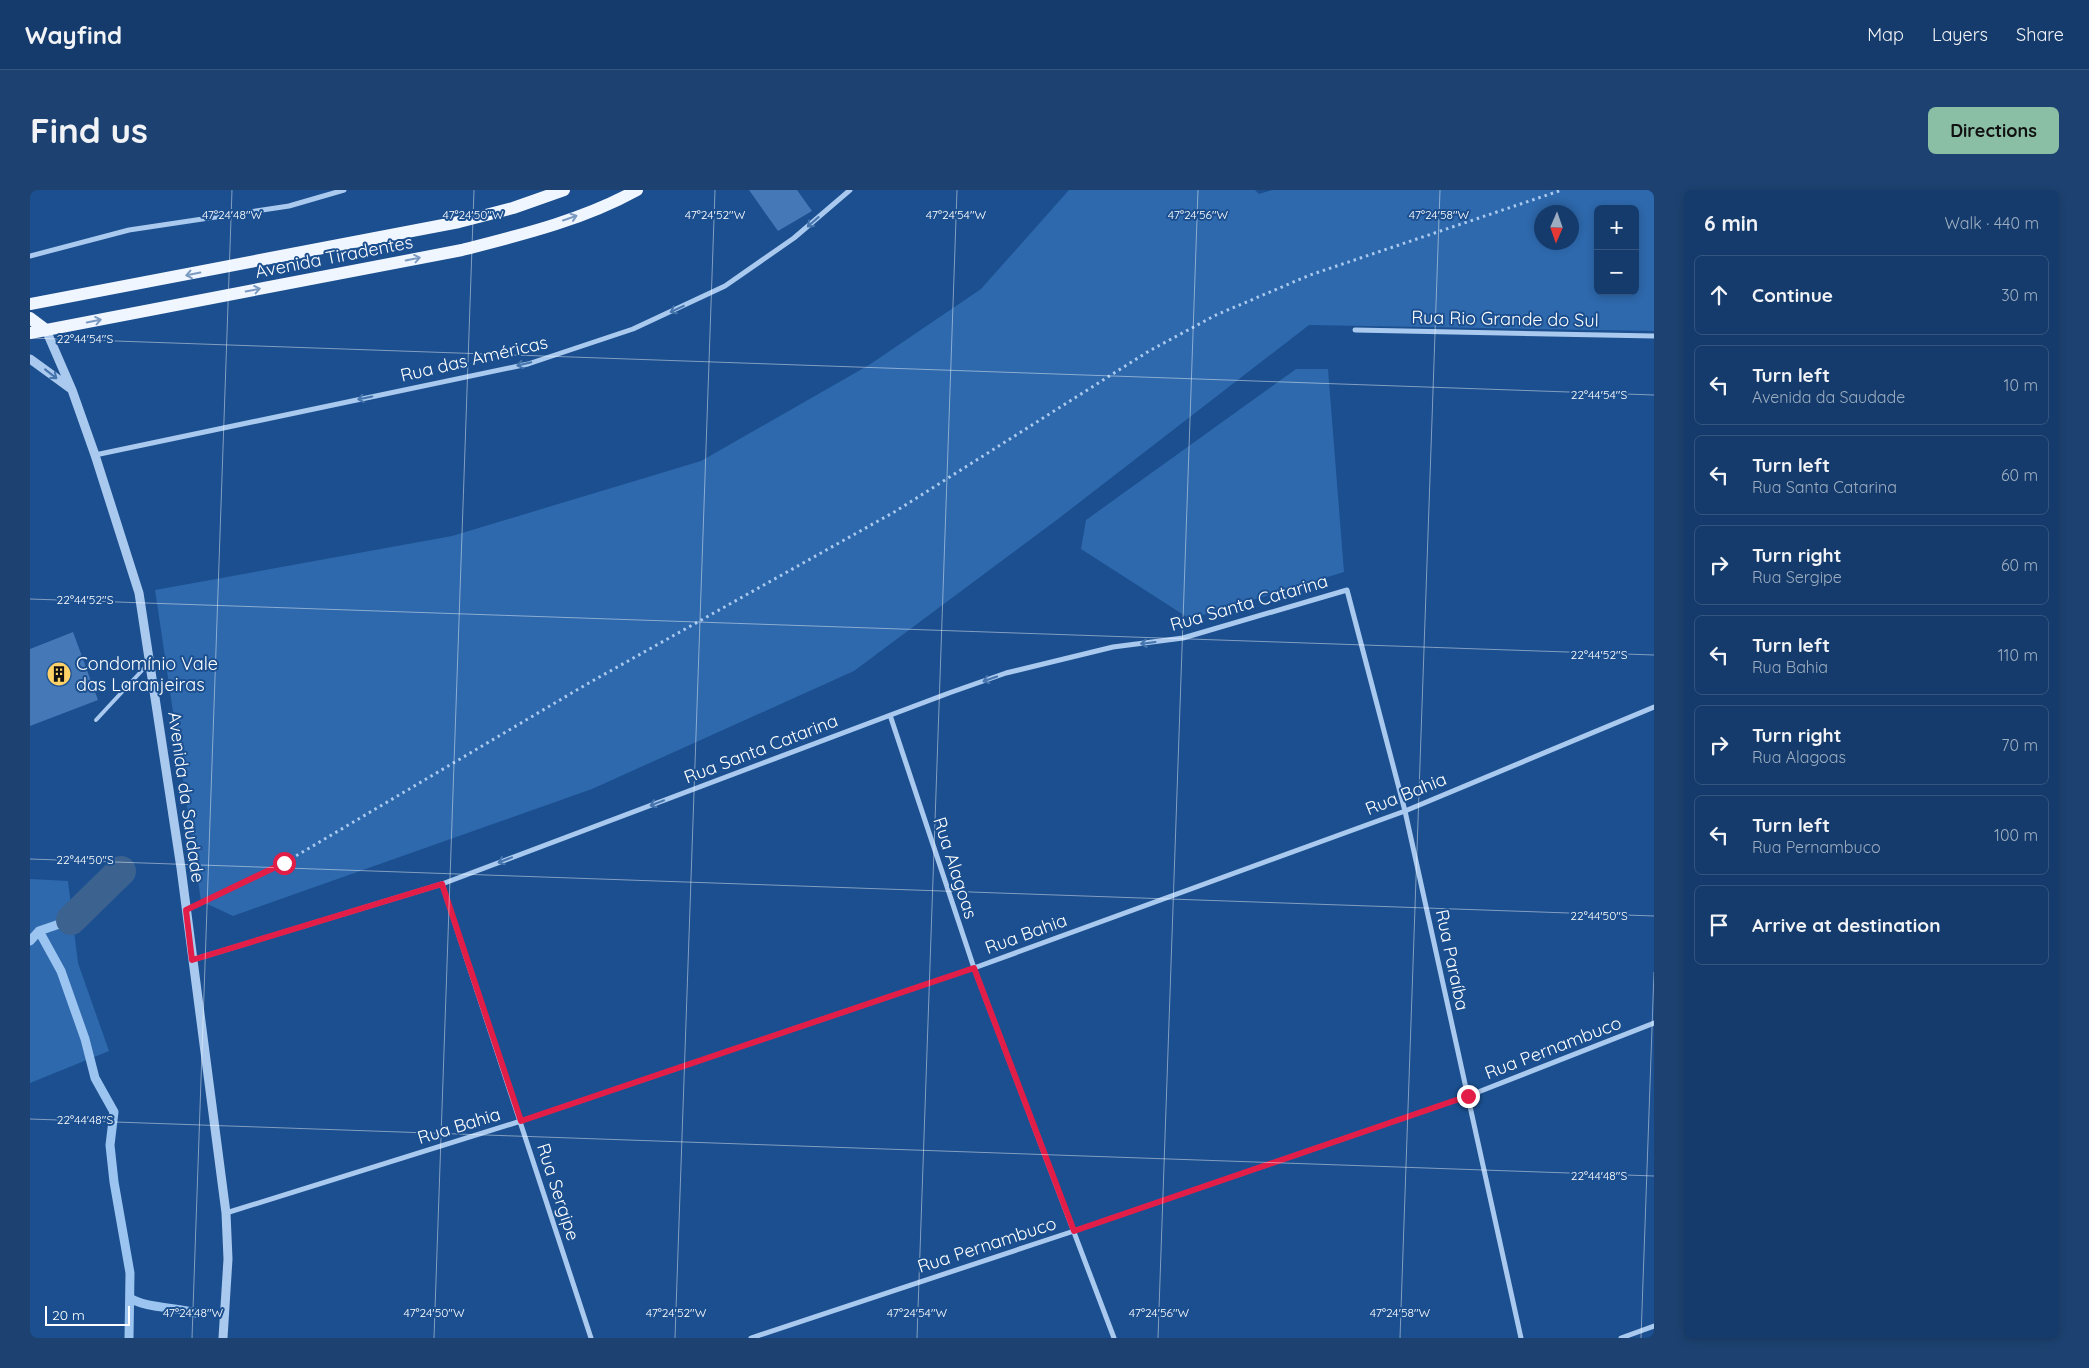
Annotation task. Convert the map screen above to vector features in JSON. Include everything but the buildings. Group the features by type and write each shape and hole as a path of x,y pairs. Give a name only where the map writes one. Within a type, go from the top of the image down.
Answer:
{"main road":[{"name":"Avenida Tiradentes","path":"30,304 459,222 513,208 564,190"},
{"name":"Avenida Tiradentes","path":"30,333 462,250 520,235 577,216 637,190"},
{"path":"30,318 46,330"}],"street":[{"path":"30,256 129,230 289,206 344,190"},
{"name":"Rua das Américas","path":"95,455 528,364 633,329 725,286 794,238 850,190"},
{"name":"Avenida da Saudade","path":"46,330 72,390 95,455 139,593 186,910 226,1213 228,1259 223,1338"},
{"name":"Rua Rio Grande do Sul","path":"1355,330 1654,336"},
{"path":"30,359 72,390"},
{"name":"Rua Santa Catarina","path":"192,960 442,884 890,715 1006,674 1113,647 1183,638 1347,590"},
{"name":"Rua Paraíba","path":"1347,590 1405,811 1521,1338"},
{"name":"Rua Bahia","path":"226,1213 521,1121 974,968 1405,811 1654,707"},
{"name":"Rua Alagoas","path":"890,715 974,968 1114,1338"},
{"name":"Rua Sergipe","path":"442,884 591,1338"},
{"name":"Rua Pernambuco","path":"751,1338 1074,1231 1468,1096 1654,1023"},
{"path":"1621,1338 1654,1326"}],"lane":[{"path":"96,720 150,662"}],"path":[{"path":"186,910 284,863 587,684 896,511 1149,351 1216,315 1310,275 1562,190"}],"shaded area":[{"path":"1069,190 1255,190 1259,194 1272,190 1654,190 1654,331 1309,325 1058,519 854,671 592,789 233,916 201,901 155,590 452,536 701,461 869,365 981,289"},
{"path":"1296,369 1328,369 1344,572 1190,619 1081,549 1086,520"},
{"path":"30,879 68,881 78,963 109,1051 30,1083"}],"waterway":[{"path":"30,941 39,931 71,920 121,871"},
{"path":"71,920 121,871"},
{"path":"39,931 61,971 85,1039 95,1078 114,1112 110,1145 114,1182 130,1273 129,1338"},
{"path":"130,1298 152,1306 196,1313"}],"place":[{"name":"Condomínio Vale das Laranjeiras","path":"59,674"}],"route":[{"path":"284,863 186,910 192,960 442,884 521,1121 974,968 1074,1231 1468,1096"}]}
